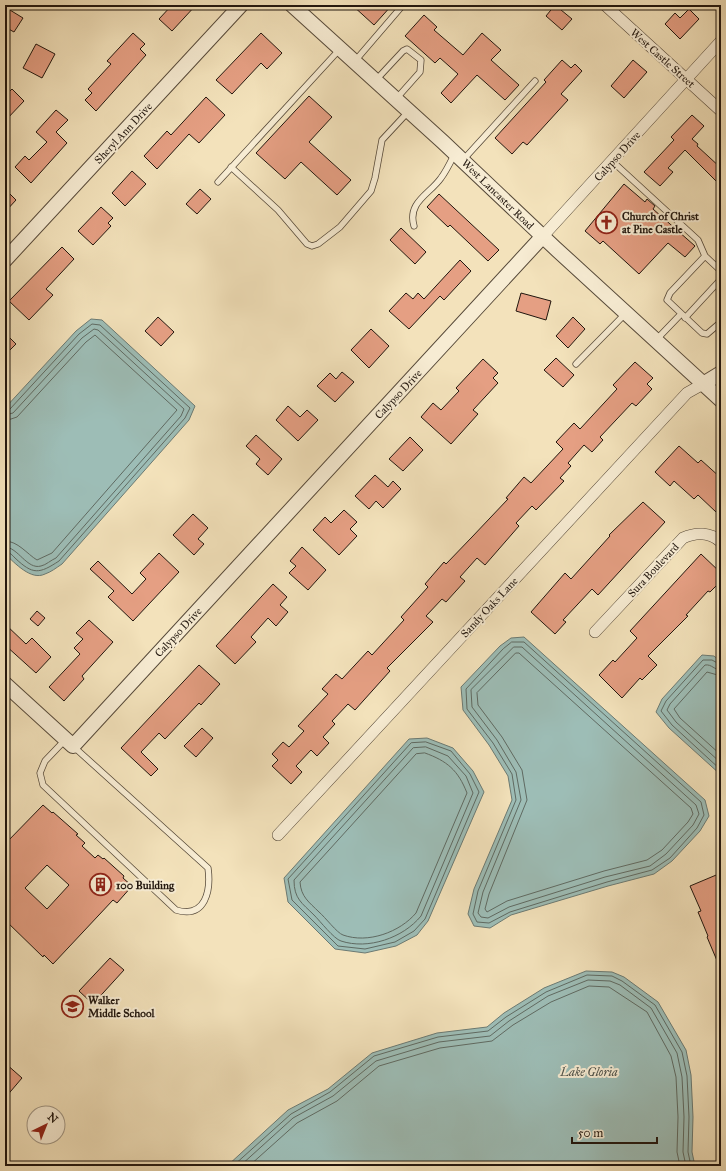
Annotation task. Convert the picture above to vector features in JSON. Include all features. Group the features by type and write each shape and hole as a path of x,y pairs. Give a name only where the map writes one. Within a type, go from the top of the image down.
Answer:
{"street":[{"name":"Sheryl Ann Drive","path":"5,260 241,5"},
{"name":"West Lancaster Road","path":"292,5 376,80 721,400"},
{"name":"West Castle Street","path":"605,5 721,111"},
{"name":"Calypso Drive","path":"69,742 543,236 721,42"},
{"path":"703,384 721,374"},
{"name":"Sandy Oaks Lane","path":"278,835 687,393 703,384"},
{"name":"Sura Boulevard","path":"595,632 683,538 698,533 708,535 721,542"},
{"path":"5,684 69,742"}],"lane":[{"path":"354,61 403,5"},
{"path":"218,182 341,49"},
{"path":"376,80 403,51 407,50 421,60 420,72 396,99"},
{"path":"414,226 412,218 414,206 459,157 535,81"},
{"path":"231,167 278,210 307,244 312,246 318,244 340,227 371,191 382,140 409,111"},
{"path":"612,161 698,240 705,256 721,271"},
{"path":"705,256 667,297 670,303 697,329 707,334 721,322"},
{"path":"656,340 721,279"},
{"path":"576,364 626,313"},
{"path":"69,742 208,868 209,890 205,900 194,911 184,912 176,910 43,785 40,773 45,761 69,742"}],"water":[{"path":"91,319 102,320 195,406 189,420 62,564 54,570 40,576 34,575 18,566 5,554 5,408 76,331"},
{"path":"524,637 705,800 709,816 700,831 672,861 654,874 511,915 490,928 474,926 468,914 474,889 512,800 508,776 489,745 463,710 461,687 500,646 511,638"},
{"path":"702,655 714,656 721,662 721,775 669,728 656,712 662,699"},
{"path":"427,738 453,748 473,771 484,792 428,921 417,935 396,946 365,953 335,949 288,902 284,878 409,739"},
{"name":"Lake Gloria","path":"586,971 612,972 624,977 658,1002 686,1050 691,1075 693,1117 692,1152 695,1166 227,1166 288,1110 328,1089 372,1053 437,1033 487,1027 504,1013 544,988"}],"building":[{"path":"172,5 196,5 172,31 159,19"},
{"path":"352,5 392,5 374,25"},
{"path":"555,5 572,19 562,30 546,16"},
{"path":"5,7 23,18 14,32 5,27"},
{"path":"689,9 699,19 680,39 665,24 675,13 680,18"},
{"path":"424,15 437,27 434,30 463,55 482,33 501,50 491,60 519,85 505,100 477,75 451,103 441,93 458,74 440,58 435,63 405,36"},
{"path":"133,33 145,44 140,49 146,55 96,111 85,100 92,93 88,89 111,64 107,61"},
{"path":"261,33 282,53 267,69 261,63 232,94 216,80"},
{"path":"36,44 55,54 42,78 23,68"},
{"path":"562,60 571,68 575,64 582,71 561,94 568,100 527,145 523,142 512,154 495,138 546,82 544,80"},
{"path":"633,60 647,72 624,98 611,86"},
{"path":"12,89 24,101 5,121 5,96"},
{"path":"309,96 332,117 309,142 351,180 337,195 301,162 285,179 256,153"},
{"path":"206,97 225,115 199,143 189,134 157,169 144,156 167,131 171,135"},
{"path":"56,110 68,120 56,132 67,143 31,183 15,167 25,156 29,160 47,142 36,132"},
{"path":"692,115 704,126 692,139 698,144 697,146 721,168 721,186 685,150 668,168 673,172 660,186 644,172 674,140 671,137"},
{"path":"132,171 146,184 125,206 112,193"},
{"path":"624,184 645,202 647,199 655,206 653,209 695,246 685,257 668,243 639,274 603,241 600,244 585,231"},
{"path":"5,189 16,200 5,212"},
{"path":"200,189 211,199 197,214 186,204"},
{"path":"439,194 499,250 488,261 450,225 448,227 427,207"},
{"path":"101,207 113,218 108,223 111,226 93,245 78,231"},
{"path":"401,228 426,252 415,264 390,240"},
{"path":"62,247 74,259 46,289 53,295 29,320 9,301"},
{"path":"460,260 471,271 444,300 440,296 409,329 389,311 406,293 413,299 418,293 424,299"},
{"path":"521,293 551,301 546,320 516,311"},
{"path":"158,317 174,332 161,346 145,331"},
{"path":"573,317 585,329 568,348 556,336"},
{"path":"371,329 389,346 369,368 351,350"},
{"path":"5,333 16,344 5,355"},
{"path":"556,358 574,375 563,387 544,370"},
{"path":"483,359 498,373 493,378 498,383 473,410 478,414 451,444 421,417 433,403 441,410 459,391 456,388"},
{"path":"635,362 653,378 647,384 652,389 636,406 632,403 600,437 603,440 592,452 584,445 568,463 571,466 560,478 564,481 536,510 532,506 516,523 519,526 485,565 477,558 460,577 465,581 446,602 442,599 426,616 433,622 387,668 390,671 355,710 348,704 332,721 335,724 323,737 329,743 317,756 311,750 296,766 302,772 291,784 272,766 278,760 272,754 283,742 289,747 304,731 298,726 328,694 322,689 336,674 342,679 368,651 372,655 404,620 401,617 428,587 425,584 444,562 446,564 508,499 506,498 524,477 531,483 563,449 556,442 574,423 580,429 617,389 613,385"},
{"path":"342,372 354,382 335,402 317,386 330,373 336,379"},
{"path":"288,406 300,417 307,410 318,420 298,441 276,420"},
{"path":"256,435 282,459 268,475 256,464 260,459 246,446"},
{"path":"410,437 423,450 403,471 389,459"},
{"path":"679,446 698,463 701,460 721,478 721,507 716,512 698,495 694,499 674,481 670,486 655,472"},
{"path":"375,475 388,487 393,481 401,489 383,508 376,501 369,509 355,496"},
{"path":"643,502 665,522 598,595 592,589 563,620 566,622 555,634 531,612 565,573 571,579 610,536 609,535"},
{"path":"344,510 357,522 350,529 357,536 339,555 313,530 325,517 331,523"},
{"path":"193,514 208,528 198,539 204,544 194,555 173,535"},
{"path":"302,547 326,570 308,590 289,573 296,566 290,561"},
{"path":"159,553 179,572 133,621 108,597 114,591 90,569 98,561 132,594 146,579 140,573"},
{"path":"701,554 721,573 721,581 710,592 708,591 686,615 688,616 648,656 657,665 642,680 640,678 622,698 599,675 613,660 615,662 637,638 630,631"},
{"path":"273,584 287,597 280,605 288,612 276,626 268,618 251,637 256,642 235,664 216,646"},
{"path":"37,611 45,618 38,626 30,619"},
{"path":"89,620 113,642 82,676 84,679 64,701 49,687 80,654 74,648 83,639 76,633"},
{"path":"5,624 26,644 32,638 51,657 36,673 5,645"},
{"path":"199,665 220,684 201,705 199,703 165,739 159,733 141,752 158,769 151,776 121,748"},
{"path":"202,728 213,738 196,757 184,746"},
{"name":"100 Building","path":"43,805 78,834 76,835 85,843 82,846 95,858 98,855 103,859 104,858 124,876 123,878 132,886 117,903 113,900 53,964 44,955 43,957 5,920 5,844","holes":["47,865 69,885 47,909 25,888"]},
{"path":"721,873 721,970 707,937 708,936 698,912 701,911 690,886"},
{"path":"110,958 124,970 93,1004 79,991"},
{"path":"5,1063 22,1078 5,1098"}],"place":[{"name":"Church of Christ at Pine Castle","path":"606,222"},
{"name":"100 Building","path":"100,885"},
{"name":"Walker Middle School","path":"73,1006"}]}
